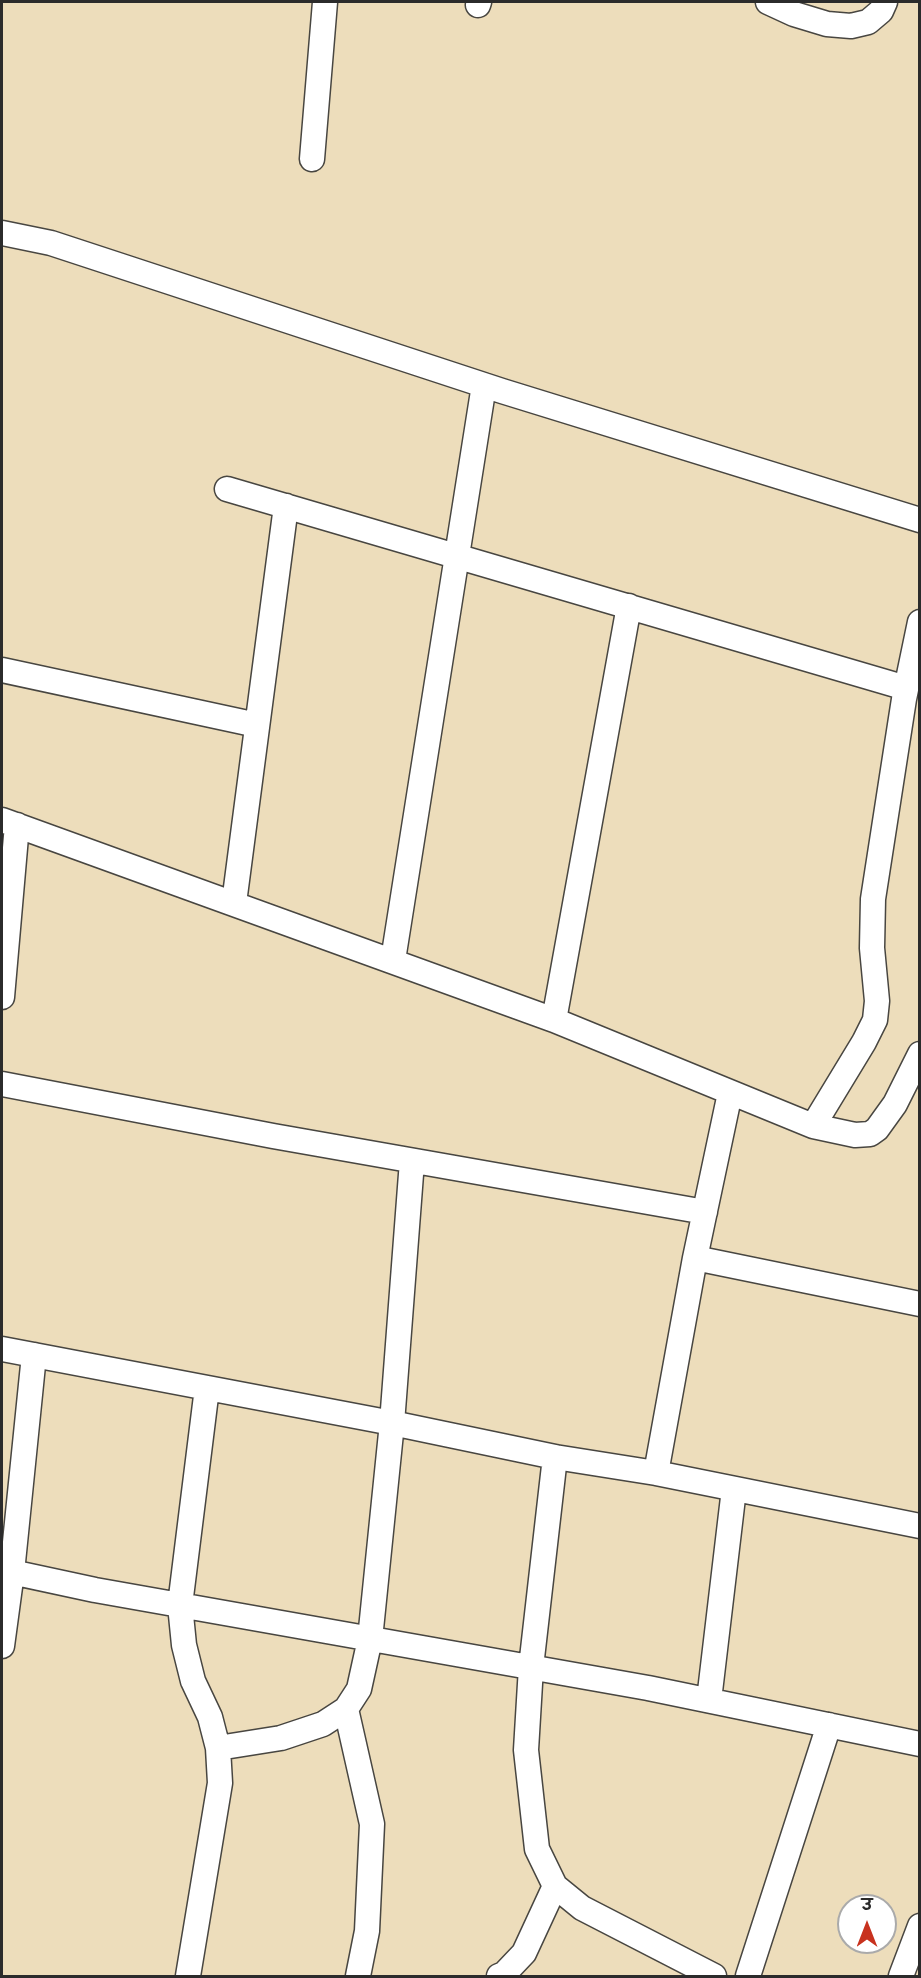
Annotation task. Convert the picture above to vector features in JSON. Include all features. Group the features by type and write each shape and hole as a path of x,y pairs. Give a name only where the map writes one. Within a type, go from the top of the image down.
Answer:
{"street":[{"path":"312,159 325,2"},
{"path":"768,2 794,14 827,24 851,26 868,22 881,11 885,2"},
{"path":"2,233 51,243 484,385 920,520"},
{"path":"393,960 484,385"},
{"path":"227,489 906,687"},
{"path":"234,903 286,506"},
{"path":"554,1020 629,606"},
{"path":"813,1126 875,1020 878,1001 872,948 873,899 906,687 920,622"},
{"path":"2,670 257,726"},
{"path":"2,997 9,822 554,1020 813,1126 855,1135 870,1134 878,1129 895,1104 920,1054"},
{"path":"2,1084 412,1161 705,1212"},
{"path":"656,1473 695,1258 730,1092"},
{"path":"218,1748 281,1738 323,1724 346,1709 359,1689 370,1639 392,1423 412,1161"},
{"path":"695,1258 920,1304"},
{"path":"2,1349 392,1423 555,1457 656,1473 920,1526"},
{"path":"2,1646 7,1571 34,1355"},
{"path":"188,1977 220,1783 218,1748 210,1717 192,1681 184,1645 180,1605 207,1388"},
{"path":"555,1457 531,1667 526,1750 537,1849 555,1886 582,1908 714,1977"},
{"path":"709,1700 734,1489"},
{"path":"7,1571 180,1605 709,1700 920,1744"},
{"path":"346,1709 372,1824 367,1931 358,1977"},
{"path":"748,1977 829,1725"},
{"path":"499,1977 524,1953 555,1886"},
{"path":"901,1977 920,1926"}]}
